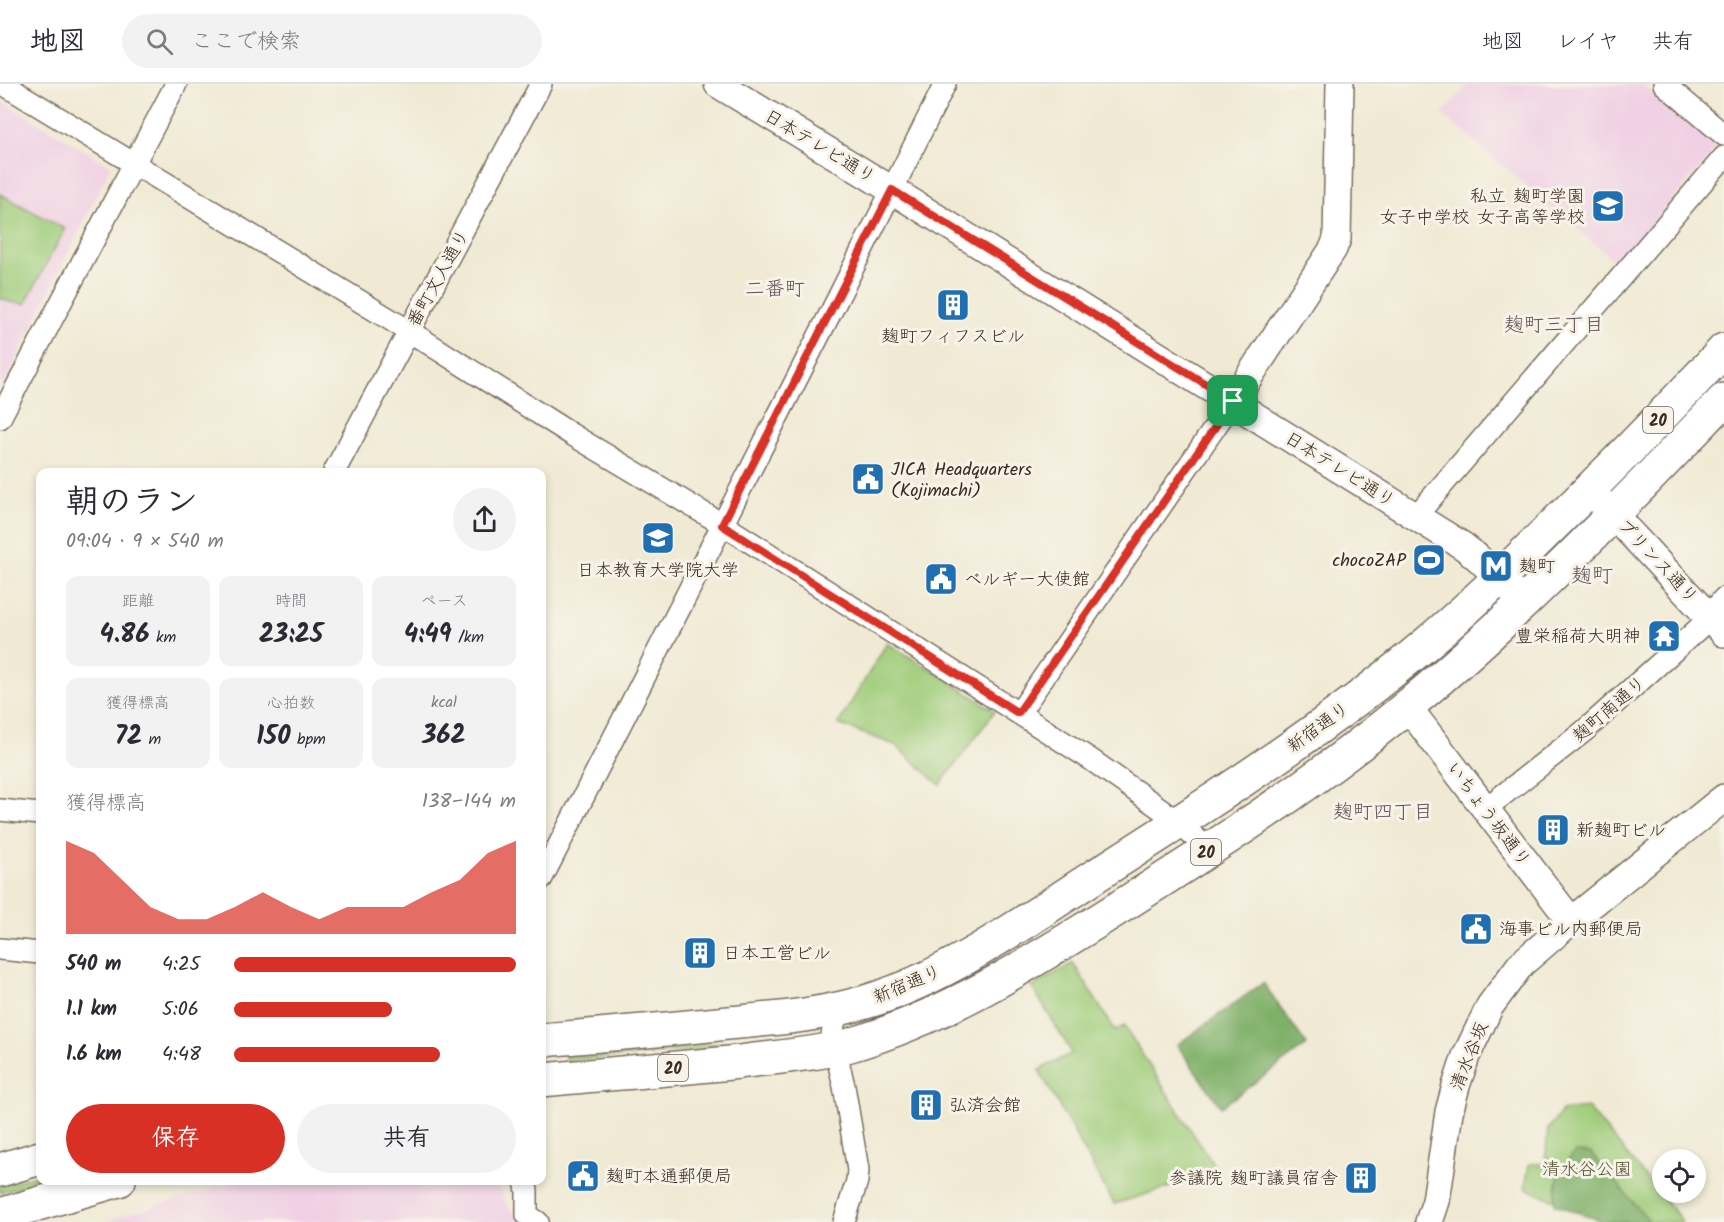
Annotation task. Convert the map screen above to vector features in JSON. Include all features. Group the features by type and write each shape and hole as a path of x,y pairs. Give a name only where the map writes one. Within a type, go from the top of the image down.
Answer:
{"highway":[{"name":"新宿通り","path":"843,1008 904,988 950,966 1178,824 1368,691 1424,646 1500,578 1590,490 1724,350"},
{"name":"新宿通り","path":"546,1078 694,1067 830,1049 918,1021 962,1001 1015,972 1236,833 1329,767 1407,706 1524,602 1614,514 1724,400"},
{"name":"20","path":"546,1040 796,1017 843,1008"},
{"path":"0,1170 36,1159"},
{"path":"0,1215 102,1185"}],"street":[{"path":"3,84 722,525 1090,759 1161,809 1210,850"},
{"path":"0,418 176,84"},
{"name":"番町文人通り","path":"336,468 541,84"},
{"name":"日本テレビ通り","path":"718,84 1233,401 1463,546 1524,602"},
{"path":"546,870 945,84"},
{"path":"1018,713 1233,401 1333,249 1337,239 1340,84"},
{"path":"1669,86 1724,135"},
{"path":"1416,516 1724,157"},
{"name":"プリンス通り","path":"1590,490 1719,616"},
{"name":"麹町南通り","path":"1485,809 1583,732 1698,629 1719,616"},
{"name":"いちょう坂通り","path":"1407,706 1571,921"},
{"name":"清水谷坂","path":"1430,1222 1436,1202 1449,1112 1466,1056 1496,997 1521,964 1724,798"},
{"path":"0,810 36,814"},
{"path":"0,949 36,953"},
{"path":"843,1008 834,1024 830,1049 844,1086 858,1170 857,1181 844,1222"},
{"path":"526,1185 527,1215 538,1222"}],"shaded area":[{"name":"私立 麹町学園 女子中学校 女子高等学校","path":"1469,84 1642,84 1717,148 1618,264 1442,114"},
{"path":"0,100 111,166 0,392"},
{"path":"226,1185 493,1185 500,1190 508,1207 531,1222 102,1222"}],"green space":[{"path":"0,194 65,229 25,304 0,298"},
{"path":"887,643 995,711 940,785 895,745 838,724"},
{"path":"1073,963 1115,1031 1124,1026 1218,1172 1114,1204 1039,1070 1072,1053 1032,987"},
{"path":"1263,983 1307,1045 1221,1107 1177,1045"},
{"path":"794,1035 795,1041 754,1046 566,1061 565,1055 756,1040"},
{"name":"清水谷公園","path":"1588,1108 1652,1185 1652,1203 1667,1203 1682,1222 1609,1222 1525,1188 1529,1164 1545,1164 1548,1129 1562,1111"},
{"path":"1575,1152 1591,1153 1650,1222 1604,1222 1555,1204 1559,1175"},
{"path":"36,1175 36,1183 0,1192 0,1186"}],"place":[{"name":"私立 麹町学園 女子中学校 女子高等学校","path":"1608,206"},
{"name":"麹町フィフスビル","path":"953,305"},
{"name":"JICA Headquarters (Kojimachi)","path":"868,479"},
{"name":"日本教育大学院大学","path":"658,538"},
{"name":"chocoZAP","path":"1429,560"},
{"name":"麹町","path":"1496,566"},
{"name":"ベルギー大使館","path":"941,579"},
{"name":"豊栄稲荷大明神","path":"1664,636"},
{"name":"新麹町ビル","path":"1553,830"},
{"name":"海事ビル内郵便局","path":"1476,929"},
{"name":"日本工営ビル","path":"700,953"},
{"name":"弘済会館","path":"926,1105"},
{"name":"麹町本通郵便局","path":"583,1176"},
{"name":"参議院 麹町議員宿舎","path":"1361,1178"}],"district":[{"name":"二番町","path":"775,288"},
{"name":"麹町三丁目","path":"1554,324"},
{"name":"麹町","path":"1592,575"},
{"name":"麹町四丁目","path":"1383,811"}],"route":[{"path":"892,190 1233,401 1018,713 722,525 892,190"}]}
